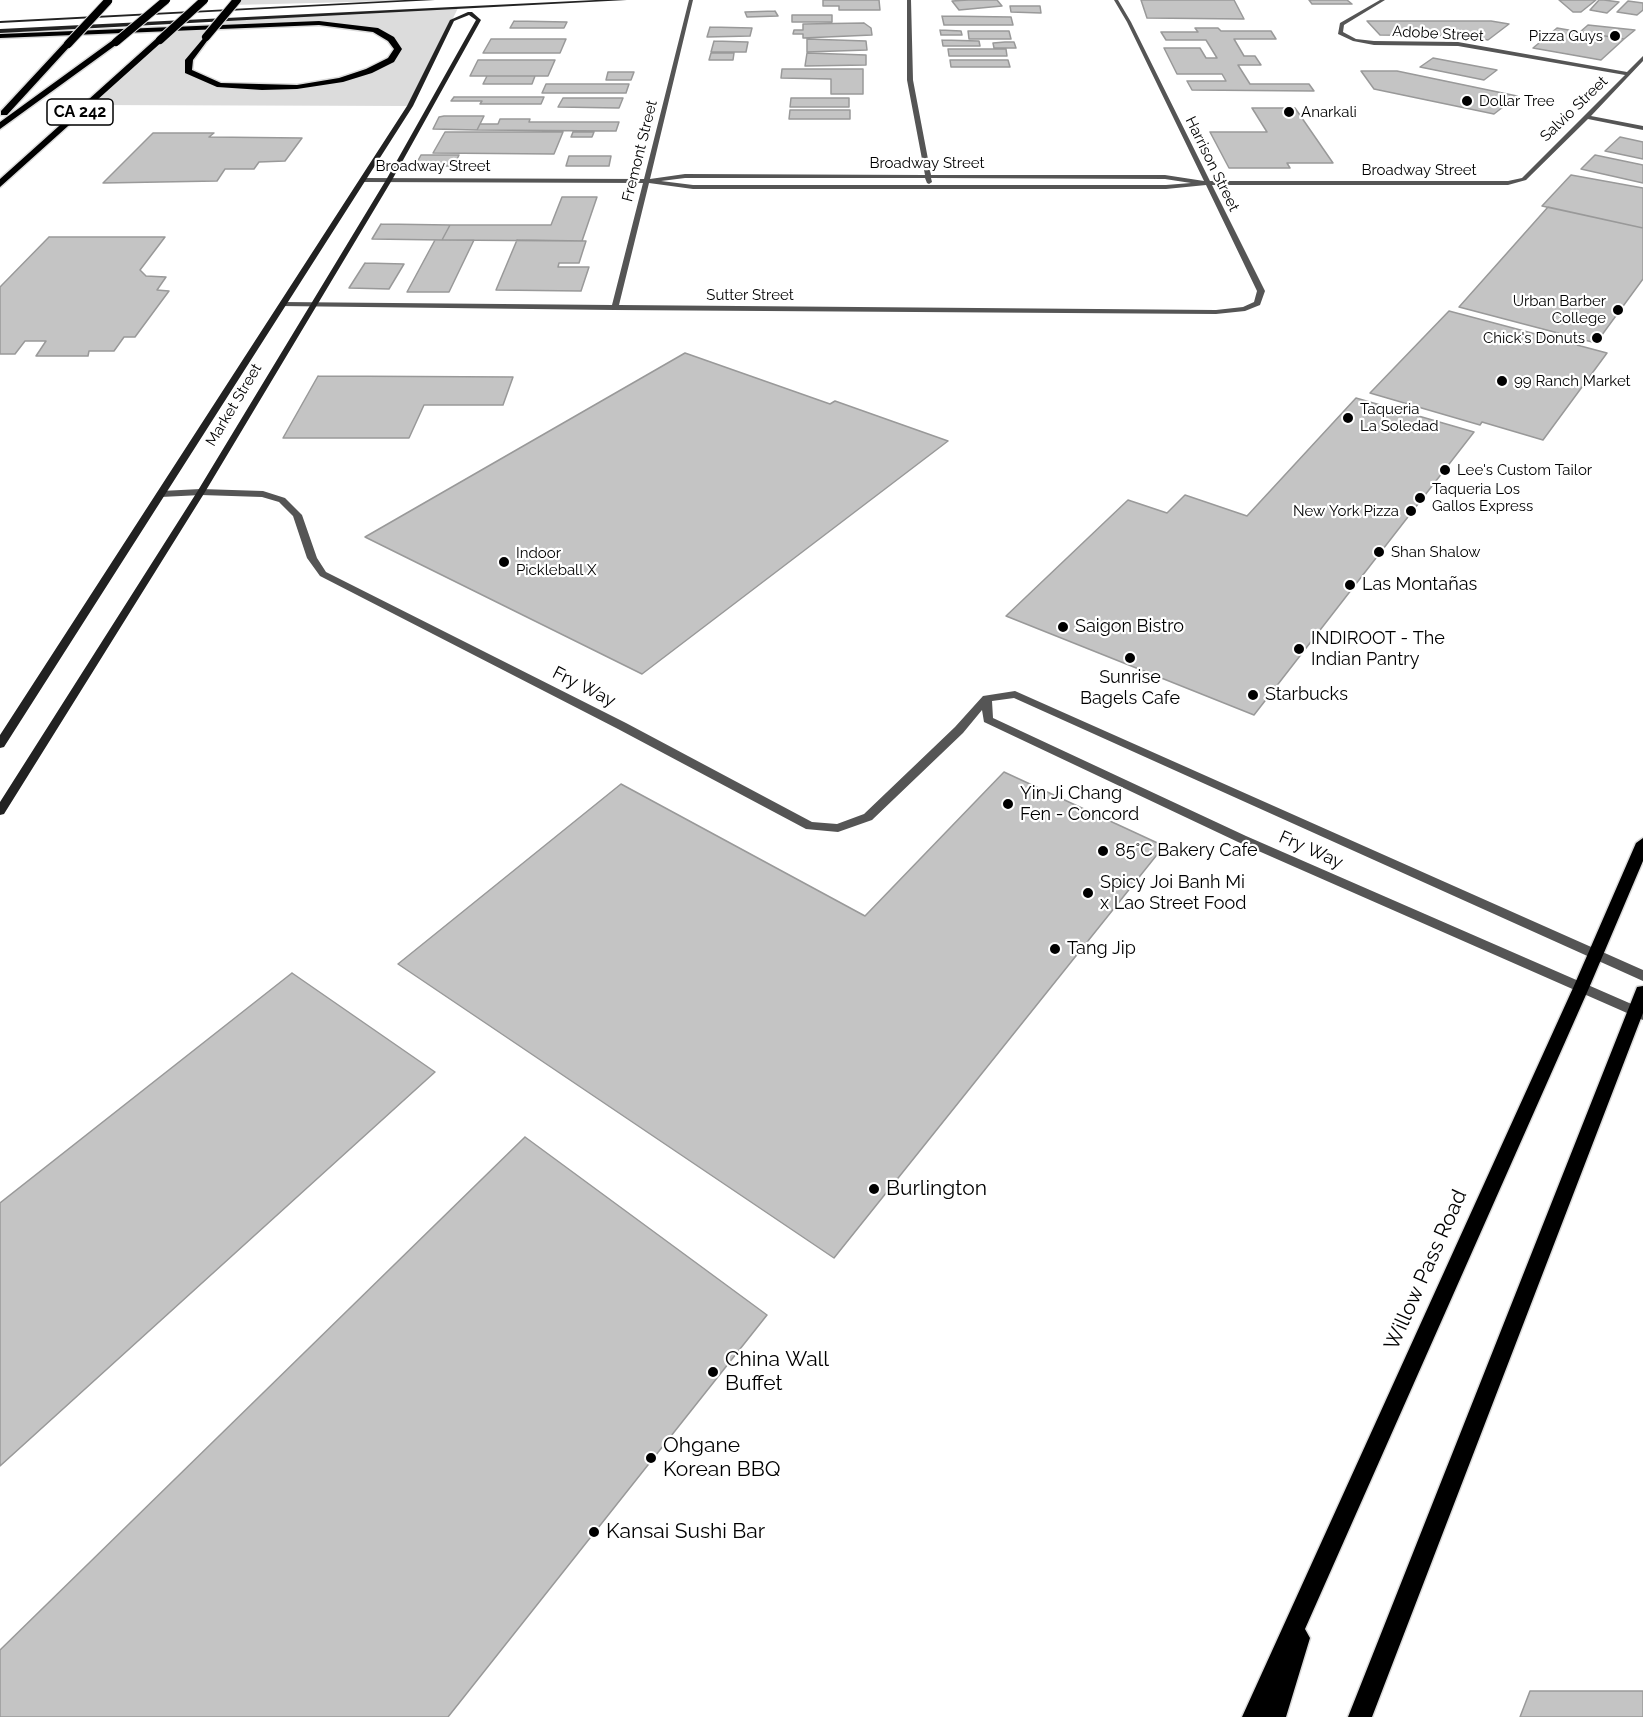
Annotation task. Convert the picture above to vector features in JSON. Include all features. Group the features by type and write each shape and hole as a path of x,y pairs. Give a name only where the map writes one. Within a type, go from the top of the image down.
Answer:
{"highway":[{"name":"CA 242","path":"0,126 116,42 166,0"},
{"name":"CA 242","path":"0,184 204,0"},
{"path":"0,36 319,23 375,30 391,39 398,49 391,60 350,77 297,87 262,88 220,85 188,71 189,60 206,37 237,0"},
{"path":"0,118 108,1"}],"main road":[{"path":"0,19 433,0"},
{"name":"Market Street","path":"0,744 412,102 452,20 470,10 472,0"},
{"path":"0,31 470,10 625,0"},
{"name":"Market Street","path":"0,811 201,492 389,180 479,20 470,10"},
{"name":"Willow Pass Road","path":"1254,1717 1581,988 1643,843"},
{"path":"1360,1717 1640,1006"},
{"path":"1274,1717 1319,1572"}],"street":[{"name":"Fremont Street","path":"615,308 691,0"},
{"path":"909,0 910,80 929,187"},
{"name":"Harrison Street","path":"1116,0 1129,22 1261,291 1257,303 1245,309 1216,312"},
{"name":"Adobe Street","path":"1383,0 1342,24 1340,33 1346,38 1374,43 1458,44 1628,74"},
{"name":"Salvio Street","path":"1524,179 1643,58"},
{"path":"1586,117 1643,128"},
{"name":"Broadway Street","path":"647,181 685,176 1165,177 1206,183"},
{"name":"Broadway Street","path":"363,180 647,181 693,187 1172,187 1206,183 1489,184 1524,179"},
{"name":"Sutter Street","path":"283,304 1216,312"},
{"name":"Fry Way","path":"161,494 201,492 263,494 282,500 297,515 312,558 323,574 622,726 810,826 838,828 868,817 959,730 987,698 1015,694 1643,976"},
{"name":"Fry Way","path":"987,698 988,720 1242,839 1581,988 1640,1006"}],"shaded area":[{"path":"237,0 433,0 233,5"},
{"path":"458,8 410,106 88,105 172,29 215,26 220,19","holes":["344,24 375,30 398,49 391,60 340,80 297,87 220,85 188,71 189,60 215,26"]}],"building":[{"path":"823,0 879,0 880,10 839,10 839,6 823,6"},
{"path":"997,0 1002,6 959,10 952,1"},
{"path":"1141,0 1234,0 1244,19 1147,18"},
{"path":"1309,0 1347,0 1352,4 1312,4"},
{"path":"1559,0 1596,0 1581,12 1573,12"},
{"path":"1599,0 1619,2 1607,13 1590,10"},
{"path":"1628,1 1643,3 1643,10 1637,15 1617,12"},
{"path":"1010,6 1040,6 1041,13 1011,12"},
{"path":"775,11 778,16 747,17 745,12"},
{"path":"792,15 832,15 832,22 792,22"},
{"path":"942,16 1011,17 1013,25 944,25"},
{"path":"514,21 567,22 564,28 510,28"},
{"path":"1367,21 1491,21 1509,24 1488,40 1465,36 1380,35"},
{"path":"864,23 871,28 872,35 803,38 803,34 793,34 794,30 803,30 803,24"},
{"name":"Pizza Guys","path":"1588,25 1635,30 1624,39 1580,32"},
{"path":"710,27 752,28 750,36 707,37"},
{"path":"1195,28 1218,28 1221,31 1271,31 1276,39 1234,39 1244,56 1255,56 1261,65 1238,65 1250,84 1309,84 1314,91 1192,90 1187,81 1226,81 1222,74 1177,74 1164,48 1200,48 1206,58 1217,58 1206,40 1166,40 1161,32 1198,32"},
{"path":"1557,28 1624,39 1601,60 1533,48"},
{"path":"940,30 961,31 962,35 941,35"},
{"path":"968,31 1009,31 1011,39 969,39"},
{"path":"491,39 566,39 560,53 483,53"},
{"path":"807,39 866,41 867,50 807,52"},
{"path":"942,40 979,41 980,46 943,46"},
{"path":"714,41 748,42 746,52 711,52"},
{"path":"1014,42 1016,48 994,48 993,43"},
{"path":"948,49 1006,49 1007,56 949,56"},
{"path":"711,53 734,53 733,60 709,60"},
{"path":"807,53 866,55 866,65 805,66"},
{"path":"1433,58 1497,70 1484,80 1420,67"},
{"path":"478,60 555,60 548,76 470,76"},
{"path":"950,60 1008,60 1010,67 951,67"},
{"path":"782,69 863,69 863,94 831,94 831,79 781,78"},
{"path":"1361,71 1397,71 1517,96 1494,114 1374,89"},
{"path":"608,72 634,72 631,80 606,80"},
{"path":"487,76 535,76 532,84 483,84"},
{"path":"546,84 629,84 626,93 542,93"},
{"path":"454,97 544,97 541,104 480,104 482,101 451,101"},
{"path":"563,98 623,98 619,108 558,107"},
{"path":"791,98 849,98 849,107 790,107"},
{"path":"1252,108 1295,108 1333,163 1287,163 1290,168 1229,168 1210,132 1267,132"},
{"path":"790,110 850,110 850,119 789,119"},
{"path":"484,116 477,130 433,129 439,117"},
{"path":"500,119 530,119 529,122 619,122 616,131 477,130 480,124 498,124"},
{"path":"445,132 563,132 554,154 433,153"},
{"path":"573,132 594,132 592,137 571,137"},
{"path":"153,133 214,133 209,137 302,138 285,161 259,162 254,169 225,169 217,181 103,183"},
{"path":"1620,137 1643,142 1643,159 1605,151"},
{"path":"421,155 459,155 454,166 415,166"},
{"path":"1595,155 1643,165 1643,183 1581,169"},
{"path":"569,156 611,156 609,166 566,166"},
{"path":"1571,175 1643,188 1643,228 1542,206"},
{"path":"562,197 597,197 582,241 442,240 450,225 551,225"},
{"path":"1548,207 1643,228 1643,279 1596,343 1459,307"},
{"path":"381,224 450,225 442,240 372,239"},
{"path":"49,237 165,237 140,270 146,276 166,277 157,290 169,291 135,337 124,337 114,351 89,351 88,356 36,356 46,341 25,341 15,354 0,354 0,287"},
{"path":"435,240 474,240 449,292 407,292"},
{"path":"517,240 586,241 579,263 559,263 558,267 589,267 581,291 496,290"},
{"path":"365,263 404,264 389,289 349,288"},
{"path":"1449,311 1607,353 1543,440 1482,422 1480,425 1370,393"},
{"path":"685,353 830,404 835,401 948,441 642,674 365,537"},
{"path":"318,376 513,377 503,405 424,405 409,438 283,438"},
{"path":"1356,398 1474,432 1254,715 1006,616 1128,500 1167,513 1185,495 1247,516"},
{"path":"1004,772 1164,846 834,1258 398,964 621,784 865,916"},
{"path":"292,973 435,1072 0,1466 0,1203"},
{"path":"525,1137 767,1315 448,1717 0,1717 0,1650"},
{"path":"1530,1691 1643,1691 1643,1717 1520,1717"}],"place":[{"name":"Pizza Guys","path":"1615,36"},
{"name":"Dollar Tree","path":"1467,101"},
{"name":"Anarkali","path":"1289,112"},
{"name":"Urban Barber College","path":"1618,310"},
{"name":"Chick's Donuts","path":"1597,338"},
{"name":"99 Ranch Market","path":"1502,381"},
{"name":"Taqueria La Soledad","path":"1348,418"},
{"name":"Lee's Custom Tailor","path":"1445,470"},
{"name":"Taqueria Los Gallos Express","path":"1420,498"},
{"name":"New York Pizza","path":"1411,511"},
{"name":"Shan Shalow","path":"1379,552"},
{"name":"Indoor Pickleball X","path":"504,562"},
{"name":"Las Montañas","path":"1350,585"},
{"name":"Saigon Bistro","path":"1063,627"},
{"name":"INDIROOT - The Indian Pantry","path":"1299,649"},
{"name":"Sunrise Bagels Cafe","path":"1130,658"},
{"name":"Starbucks","path":"1253,695"},
{"name":"Yin Ji Chang Fen - Concord","path":"1008,804"},
{"name":"85°C Bakery Cafe","path":"1103,851"},
{"name":"Spicy Joi Banh Mi x Lao Street Food","path":"1088,893"},
{"name":"Tang Jip","path":"1055,949"},
{"name":"Burlington","path":"874,1189"},
{"name":"China Wall Buffet","path":"713,1372"},
{"name":"Ohgane Korean BBQ","path":"651,1458"},
{"name":"Kansai Sushi Bar","path":"594,1532"}]}
